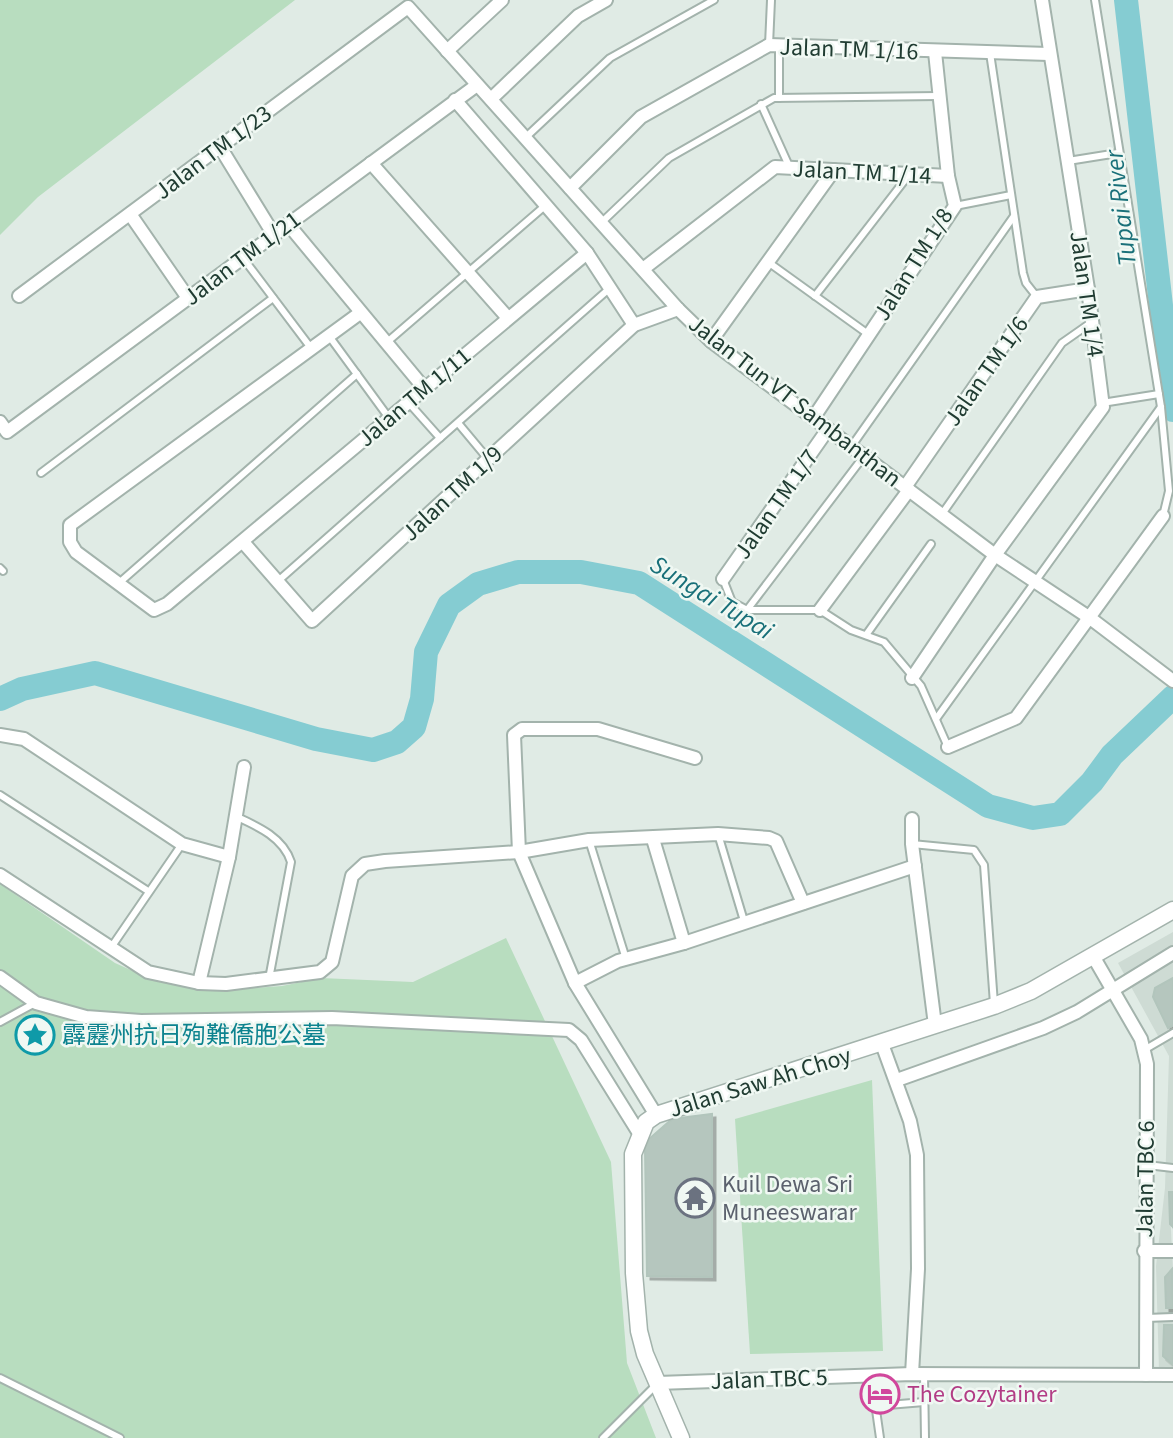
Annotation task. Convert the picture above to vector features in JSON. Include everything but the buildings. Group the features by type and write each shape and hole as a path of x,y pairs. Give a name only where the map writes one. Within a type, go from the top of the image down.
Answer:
{"street":[{"path":"447,51 502,0"},
{"path":"491,99 578,16 606,0"},
{"name":"Jalan TM 1/4","path":"1042,0 1088,289 1102,403"},
{"name":"Jalan Tun VT Sambanthan","path":"408,7 678,309 710,341 995,555 1090,618 1173,681"},
{"name":"Jalan TM 1/23","path":"19,296 408,7"},
{"name":"Jalan TM 1/16","path":"570,188 641,117 774,45 1049,54"},
{"name":"Jalan TM 1/8","path":"814,417 955,206 948,176 935,52"},
{"name":"Jalan TM 1/21","path":"4,427 188,298 477,85"},
{"path":"455,100 587,253 634,325"},
{"path":"220,147 274,235"},
{"path":"371,163 508,318"},
{"name":"Jalan TM 1/14","path":"643,269 775,167 948,176"},
{"path":"710,341 834,170"},
{"path":"130,214 188,298"},
{"path":"288,224 424,388"},
{"name":"Jalan TM 1/11","path":"117,584 154,610 167,604 587,253"},
{"name":"Jalan TM 1/6","path":"820,610 907,489 1037,297 1088,289"},
{"name":"Jalan TM 1/9","path":"243,542 312,621 634,325 678,309"},
{"path":"117,584 76,552 70,542 70,525 360,313"},
{"path":"912,678 995,555 1102,407 1102,403"},
{"name":"Jalan TM 1/7","path":"723,579 828,429"},
{"path":"948,747 1016,718 1163,516"},
{"path":"656,1115 575,983 519,852 514,735 517,730 598,729 695,758"},
{"path":"0,734 24,739 182,844 229,858"},
{"path":"199,983 229,858 244,767"},
{"path":"912,819 912,844 935,1025"},
{"path":"0,875 148,972 199,983 268,981 320,972 332,962 349,885 365,863 519,852 589,840 718,834 769,838 776,841 803,903"},
{"path":"653,839 684,943"},
{"path":"575,983 626,959 684,943 915,866"},
{"name":"Jalan Saw Ah Choy","path":"681,1438 639,1331 634,1273 633,1154 639,1133 646,1122 656,1115 994,1006 1031,991 1173,910"},
{"path":"897,1080 1043,1028 1114,990 1173,953"},
{"name":"Jalan TBC 6","path":"1093,956 1114,990 1144,1050 1147,1064 1144,1251 1146,1375"},
{"path":"0,977 36,1003 86,1017 141,1021 332,1018 569,1030 581,1040 639,1133"},
{"path":"882,1044 897,1080 917,1155 918,1374"},
{"path":"1144,1251 1173,1251"},
{"name":"Jalan TBC 5","path":"658,1383 918,1374 1173,1375"}],"lane":[{"path":"524,138 610,58 714,0"},
{"path":"771,0 779,98"},
{"path":"1095,0 1161,407 1169,491 1163,516"},
{"path":"990,53 1023,274 1026,283 1037,297"},
{"path":"601,223 669,158 761,104 779,98 940,96"},
{"path":"761,104 790,168"},
{"path":"1067,161 1118,153"},
{"path":"816,296 909,174"},
{"path":"955,206 1011,195"},
{"path":"386,343 546,205"},
{"path":"851,447 1014,216"},
{"path":"243,258 311,349"},
{"path":"768,262 869,334"},
{"path":"278,582 610,288"},
{"path":"41,473 273,298"},
{"path":"941,515 1062,343 1076,331 1092,323"},
{"path":"329,336 389,418"},
{"path":"117,584 357,374"},
{"path":"1102,403 1159,394"},
{"path":"408,402 440,438"},
{"path":"936,719 1161,407"},
{"path":"458,423 488,459"},
{"path":"747,610 864,456"},
{"path":"866,635 931,544"},
{"path":"723,579 732,602 747,610 820,610 851,630 884,642 921,686 948,747"},
{"path":"0,795 148,891"},
{"path":"235,816 263,828 289,854 291,862 268,981"},
{"path":"718,834 744,921"},
{"path":"589,840 626,959"},
{"path":"110,949 182,844"},
{"path":"912,844 974,850 981,856 984,865 994,1006"},
{"path":"0,1022 36,1003"},
{"path":"1144,1050 1173,1033"},
{"path":"1146,1165 1173,1168"},
{"path":"1146,1318 1173,1317"},
{"path":"918,1374 924,1402 925,1438"},
{"path":"871,1375 880,1438"},
{"path":"0,1378 120,1438"},
{"path":"603,1438 658,1383"},
{"path":"876,1406 924,1402"}],"shaded area":[{"path":"1173,932 1173,978 1155,988 1153,997 1168,1027 1173,1025 1173,1192 1169,1193 1173,1269 1165,1277 1166,1308 1173,1308 1173,1325 1164,1325 1163,1355 1173,1365 1173,1370 1159,1370 1156,1266 1165,1188 1169,1056 1118,963"}],"green space":[{"path":"0,0 295,0 38,197 0,235"},
{"path":"0,884 115,963 153,980 224,990 282,986 321,978 413,982 506,938 611,1162 627,1363 656,1438 0,1438"},
{"path":"872,1080 883,1351 750,1354 735,1119"}],"waterway":[{"name":"Tupai River","path":"1126,0 1173,410"},
{"name":"Sungai Tupai","path":"0,699 22,689 95,673 316,739 373,750 397,742 414,727 422,699 426,652 449,605 478,584 518,572 581,572 639,583 988,806 1033,818 1060,814 1092,782 1112,755 1173,697"}],"place":[{"name":"霹靂州抗日殉難僑胞公墓","path":"35,1035"},
{"name":"Kuil Dewa Sri Muneeswarar","path":"695,1198"},
{"name":"The Cozytainer","path":"880,1394"}]}
